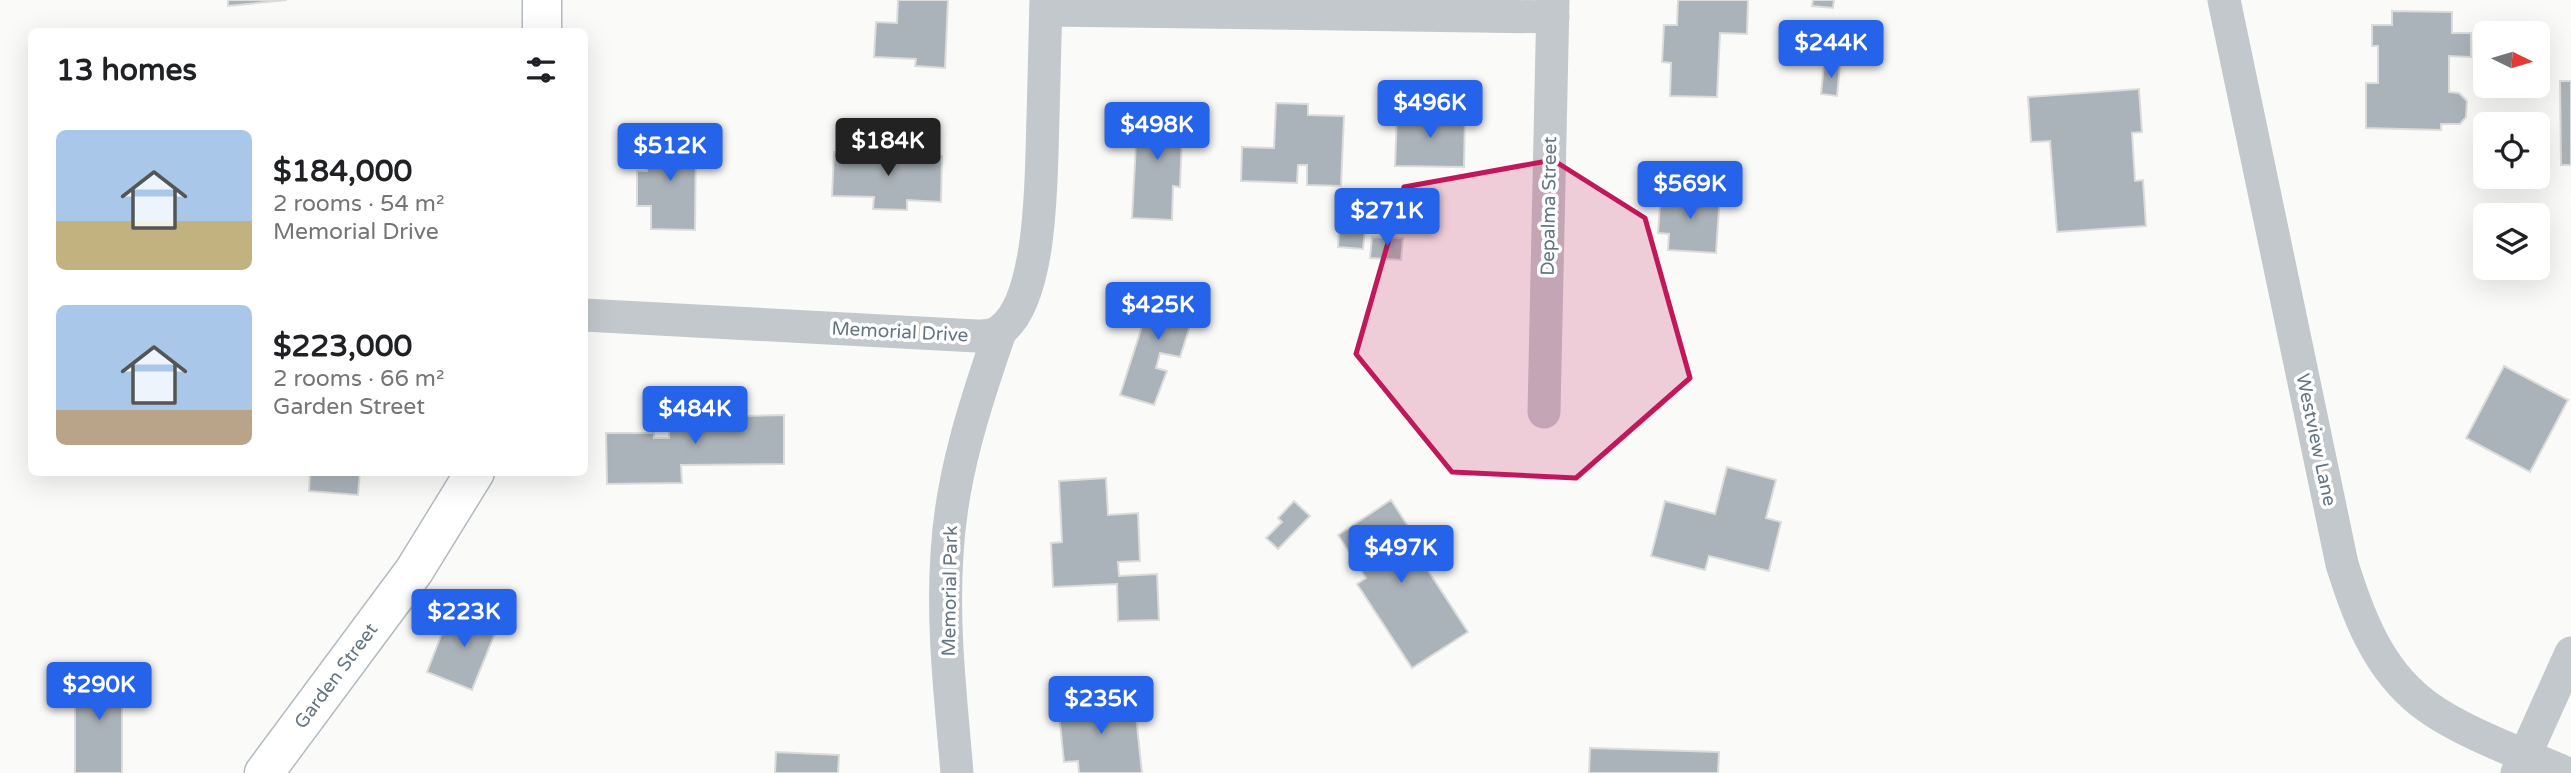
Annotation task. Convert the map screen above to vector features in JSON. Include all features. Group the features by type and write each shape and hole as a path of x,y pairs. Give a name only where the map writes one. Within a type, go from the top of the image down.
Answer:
{"street":[{"path":"542,0 542,28"},
{"name":"Westview Lane","path":"2224,0 2340,551 2356,608 2387,665 2414,697 2521,764 2566,773"},
{"path":"1000,331 1009,323 1022,298 1035,246 1041,192 1046,5 1553,9"},
{"name":"Depalma Street","path":"1544,412 1553,9"},
{"name":"Memorial Drive","path":"588,315 976,336 1000,331"},
{"name":"Memorial Park","path":"957,773 947,647 947,554 951,514 965,438 1000,331"},
{"name":"Garden Street","path":"264,773 414,571 473,476"},
{"path":"2521,764 2571,653"}],"highlighted area":[{"path":"1553,160 1645,218 1690,378 1576,478 1452,472 1356,354 1404,187"}],"building":[{"path":"228,0 287,0 228,6"},
{"path":"898,0 948,0 945,68 915,66 916,59 874,57 876,22 897,23"},
{"path":"1678,0 1748,0 1747,34 1720,33 1717,97 1670,96 1671,63 1662,62 1664,25 1677,25"},
{"path":"1813,0 1834,0 1833,8 1812,6"},
{"path":"2392,11 2452,12 2452,33 2471,33 2471,57 2449,56 2449,92 2459,93 2467,101 2466,117 2460,124 2441,124 2441,130 2366,128 2366,83 2378,83 2378,46 2372,46 2372,25 2392,25"},
{"path":"1824,64 1840,65 1837,96 1821,94"},
{"path":"2560,81 2571,81 2571,165 2561,165"},
{"path":"2139,89 2142,132 2132,133 2135,181 2143,180 2146,226 2057,232 2050,141 2031,142 2028,97"},
{"path":"1276,103 1308,104 1308,115 1344,116 1341,186 1307,185 1307,165 1298,165 1297,183 1241,181 1242,147 1274,148"},
{"path":"1138,106 1183,109 1180,187 1173,186 1172,220 1132,218"},
{"path":"1397,113 1465,115 1464,167 1395,166"},
{"path":"648,136 696,137 695,230 651,229 651,206 637,206 637,171 647,171"},
{"path":"834,152 942,156 941,202 907,200 907,210 873,209 874,197 832,196"},
{"path":"1661,190 1720,194 1716,253 1668,250 1669,234 1658,233"},
{"path":"1339,228 1365,230 1363,249 1338,247"},
{"path":"1372,237 1403,238 1401,260 1370,258"},
{"path":"1155,286 1199,298 1180,357 1160,353 1156,368 1167,371 1154,405 1120,395"},
{"path":"2504,366 2568,400 2530,472 2466,438"},
{"path":"742,410 743,416 784,415 784,464 681,465 682,483 607,484 606,433 654,433 654,438 669,438 669,411"},
{"path":"1727,467 1776,480 1766,518 1781,522 1769,571 1709,556 1705,570 1651,556 1665,501 1715,514"},
{"path":"310,476 360,476 358,495 309,491"},
{"path":"1106,478 1108,515 1138,513 1140,561 1118,562 1119,576 1157,574 1159,620 1118,621 1117,584 1053,587 1051,543 1062,542 1059,481"},
{"path":"1391,500 1422,548 1416,552 1468,632 1412,668 1357,584 1366,578 1338,535"},
{"path":"1294,501 1310,516 1278,549 1266,538 1282,522 1278,518"},
{"path":"469,608 500,621 472,690 427,672 447,620 462,626"},
{"path":"75,671 122,671 122,773 75,773"},
{"path":"1134,697 1142,773 1079,773 1078,761 1064,762 1058,704"},
{"path":"1590,748 1719,752 1718,773 1589,773"},
{"path":"776,752 839,755 838,773 775,773"}]}
